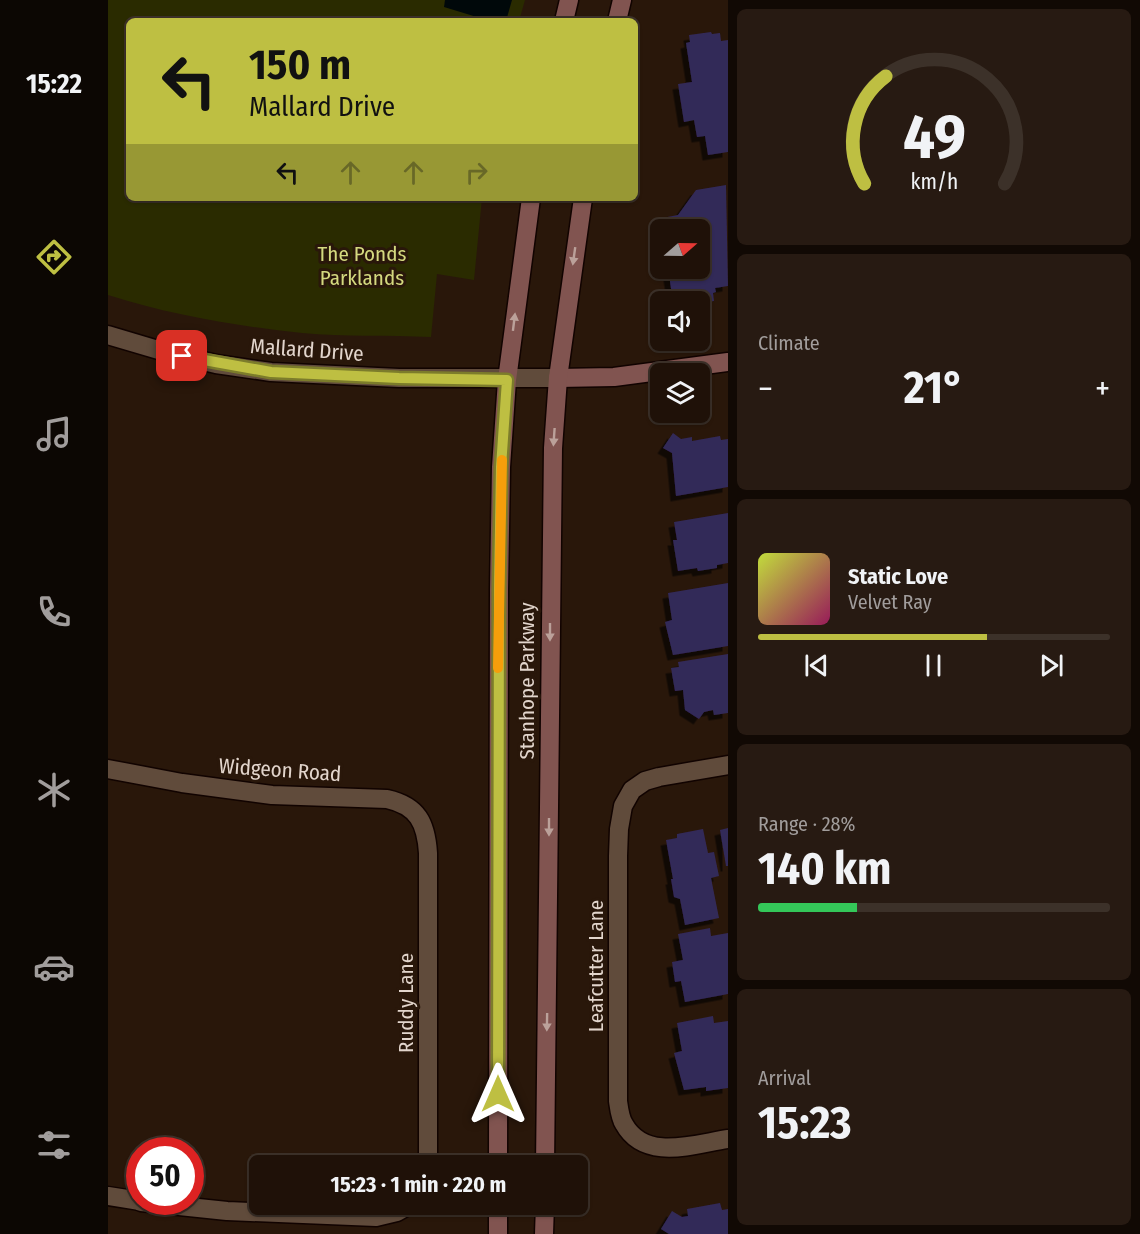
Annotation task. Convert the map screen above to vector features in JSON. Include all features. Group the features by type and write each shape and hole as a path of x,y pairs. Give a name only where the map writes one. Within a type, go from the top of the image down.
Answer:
{"main road":[{"path":"565,18 569,0"},
{"path":"618,18 622,0"},
{"name":"Stanhope Parkway","path":"498,1155 501,467 507,380 531,201"},
{"name":"Stanhope Parkway","path":"545,1155 553,448 558,378 583,201"},
{"path":"558,378 614,377 728,362"},
{"path":"498,1215 498,1234"},
{"path":"544,1234 545,1215"}],"street":[{"name":"Mallard Drive","path":"108,335 216,364 271,372 399,378 507,380 558,378"},
{"name":"Leafcutter Lane","path":"728,765 659,777 645,782 632,790 623,806 619,829 618,1101 624,1124 638,1139 655,1148 674,1148 728,1138"},
{"name":"Widgeon Road","path":"108,769 182,783 261,794 387,799 403,802 415,812 423,826 427,841"},
{"name":"Ruddy Lane","path":"427,841 428,1155"},
{"path":"108,1196 126,1199"},
{"path":"204,1208 249,1212"},
{"path":"326,1215 376,1217 384,1215"}],"green space":[{"name":"The Ponds Parklands","path":"108,0 525,0 520,18 126,18 126,201 482,201 474,280 437,274 431,337 334,335 277,330 180,314 108,295"}],"shaded area":[{"path":"445,0 512,0 507,18 480,18 444,7"}],"building":[{"path":"711,32 712,34 720,33 721,41 728,40 728,152 708,155 705,136 697,137 694,120 684,122 678,84 692,82 686,43 690,42 689,35"},
{"path":"726,185 728,286 715,288 714,301 710,302 710,291 671,291 670,279 710,279 710,219 662,218 678,215 696,190"},
{"path":"673,433 681,439 692,437 692,441 720,436 721,440 728,439 728,487 676,496 672,453 663,448"},
{"path":"728,513 728,563 717,565 717,568 678,571 673,540 677,540 674,522"},
{"path":"728,583 728,646 673,655 665,622 672,620 668,593"},
{"path":"728,654 728,713 714,715 713,710 704,712 699,719 685,710 683,690 675,691 671,668 679,667 678,662"},
{"path":"728,828 728,866 726,866 720,830"},
{"path":"703,829 708,853 714,852 719,876 711,878 719,918 685,925 680,899 674,897 666,840 677,838 677,834"},
{"path":"710,928 711,936 728,933 728,994 685,1002 681,981 675,982 672,962 683,960 678,934"},
{"path":"713,1016 714,1023 728,1021 728,1088 706,1091 706,1087 684,1090 674,1053 682,1051 677,1023"},
{"path":"720,1203 722,1210 728,1209 728,1234 669,1234 661,1229 672,1211 682,1217 688,1216 687,1209"}],"slow traffic":[{"path":"498,668 502,460"}],"route":[{"path":"182,356 216,364 271,372 507,380 501,467 499,590 498,1094"}]}
